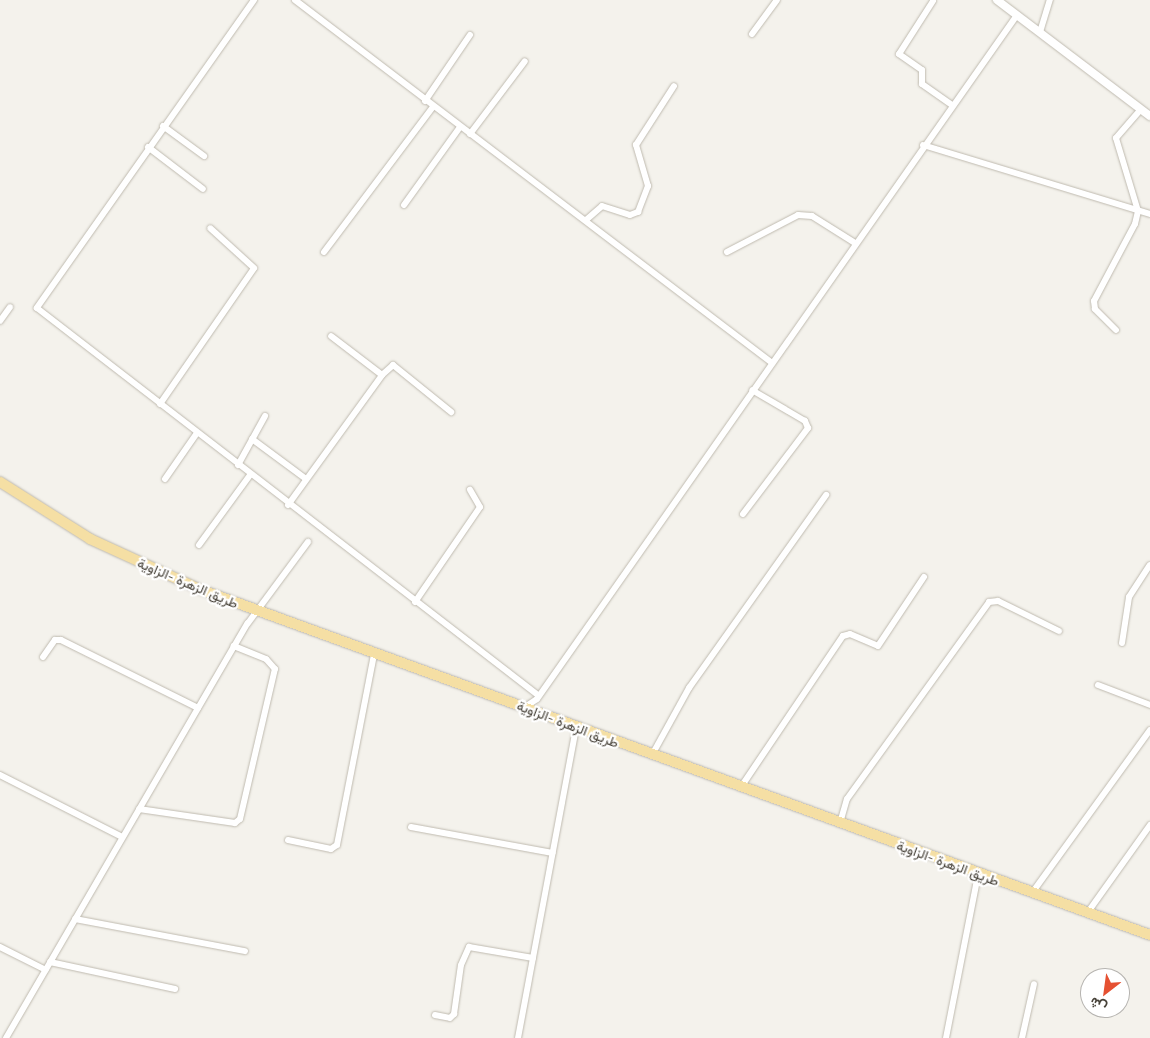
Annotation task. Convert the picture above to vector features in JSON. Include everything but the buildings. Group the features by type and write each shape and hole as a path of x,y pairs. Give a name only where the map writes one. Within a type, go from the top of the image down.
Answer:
{"main road":[{"name":"طريق الزهرة -الزاوية","path":"0,482 107,547 248,608 525,707 978,874 1149,932"}],"street":[{"path":"254,0 36,304 39,312 538,697 543,714"},
{"path":"295,0 433,107 586,220 772,363"},
{"path":"752,34 777,0"},
{"path":"997,0 1150,116"},
{"path":"1040,32 1050,0"},
{"path":"933,1 899,54 922,70 922,84 952,105"},
{"path":"525,707 538,697 923,145 1017,15"},
{"path":"424,100 470,35"},
{"path":"470,134 525,61"},
{"path":"586,220 602,206 630,215 638,212 648,186 636,145 674,86"},
{"path":"324,252 433,107"},
{"path":"1116,330 1095,309 1094,301 1126,246 1138,211 1116,138 1141,109"},
{"path":"163,126 204,156"},
{"path":"404,205 460,127"},
{"path":"923,145 1150,214"},
{"path":"148,147 203,189"},
{"path":"727,252 798,215 812,216 855,243"},
{"path":"160,404 254,268 210,228"},
{"path":"0,322 10,307"},
{"path":"331,336 382,375"},
{"path":"288,505 382,375 393,365 451,412"},
{"path":"743,514 808,428 805,422 752,390"},
{"path":"238,465 265,416"},
{"path":"165,479 197,433"},
{"path":"252,440 306,479"},
{"path":"199,545 250,475"},
{"path":"415,602 480,507 470,490"},
{"path":"652,755 689,688 826,494"},
{"path":"6,1038 248,623 260,612 308,542"},
{"path":"1122,642 1129,597 1150,564"},
{"path":"741,787 843,636 850,634 878,646 924,577"},
{"path":"840,823 847,798 989,602 998,601 1059,631"},
{"path":"248,608 248,623"},
{"path":"43,657 54,640 61,640 198,708"},
{"path":"138,809 235,823 240,819 275,669 266,659 234,646"},
{"path":"288,840 331,849 337,845 374,654"},
{"path":"1098,684 1150,705"},
{"path":"518,1038 576,727"},
{"path":"1032,893 1150,730"},
{"path":"0,775 122,837"},
{"path":"1088,912 1150,825"},
{"path":"411,827 553,853"},
{"path":"946,1038 978,874"},
{"path":"75,918 245,951"},
{"path":"0,947 46,970"},
{"path":"434,1015 450,1018 454,1014 461,965 469,947 534,958"},
{"path":"50,962 175,988"},
{"path":"1022,1038 1034,984"}]}
